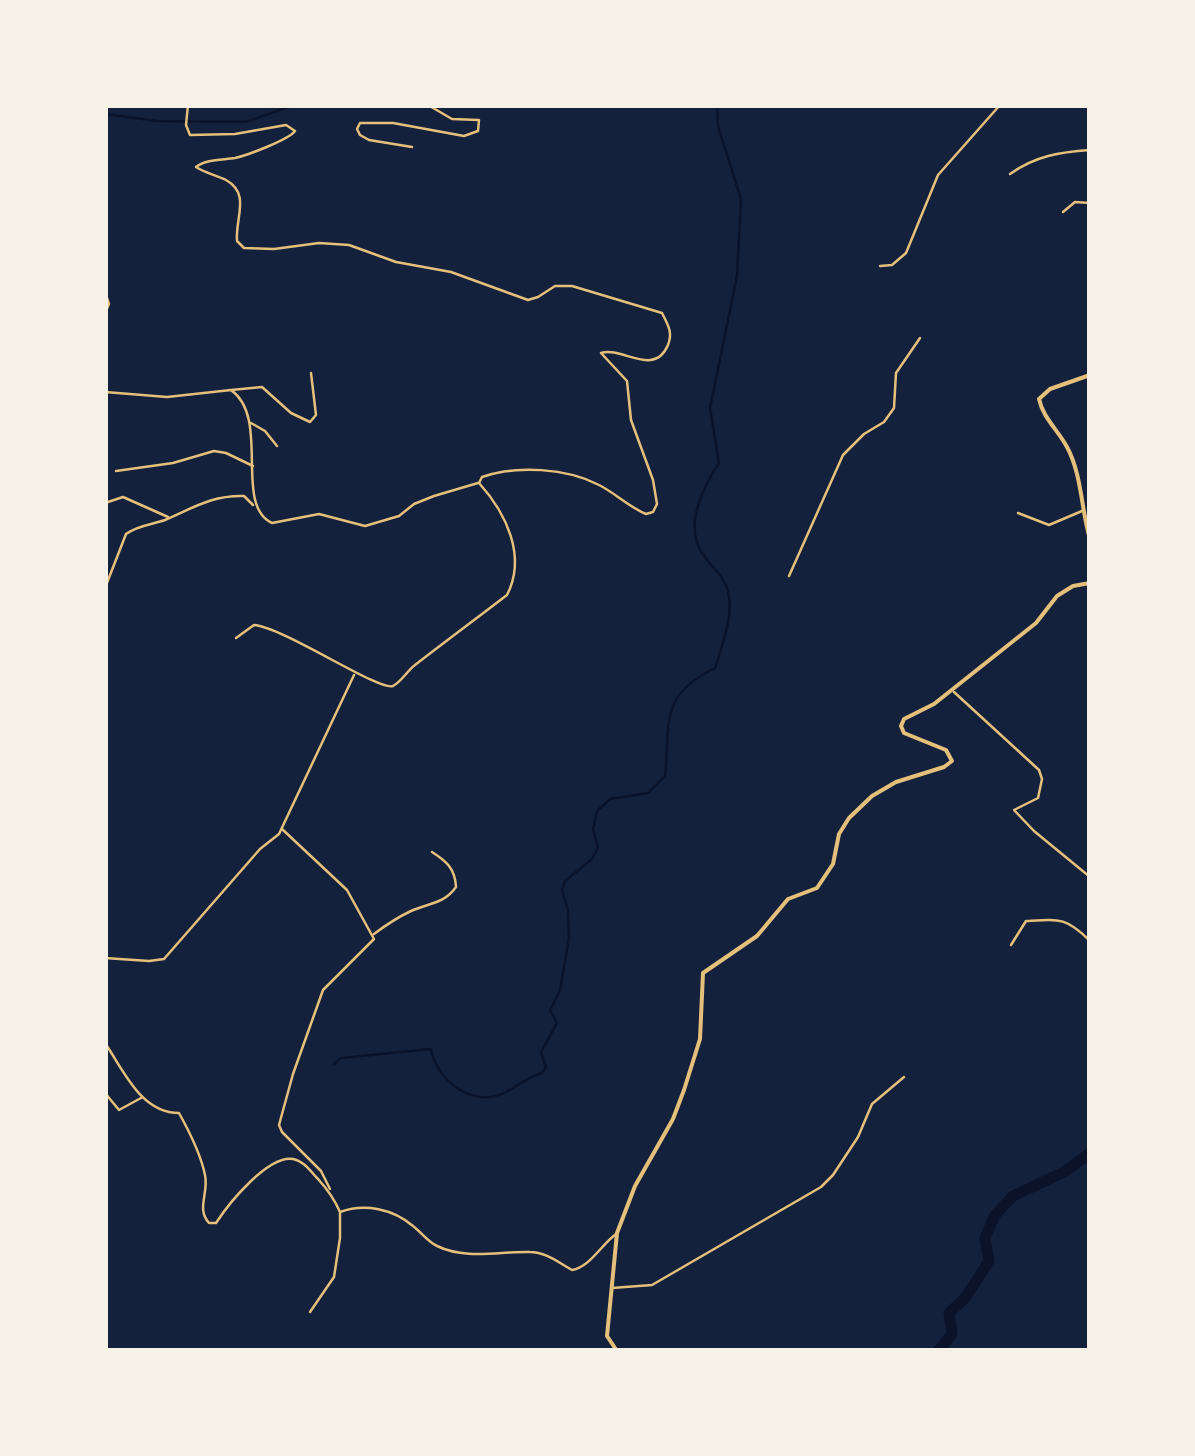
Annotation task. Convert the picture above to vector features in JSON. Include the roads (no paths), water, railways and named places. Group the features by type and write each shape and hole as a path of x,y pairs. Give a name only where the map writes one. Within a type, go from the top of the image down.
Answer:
{"street":[{"path":"188,105 186,125 190,135 286,125 296,131 289,138 242,156 204,161 196,167 236,186 242,196 235,226 237,241 244,248 349,245 396,262 451,272 528,300 555,286 572,286 662,313 671,330 670,342 662,355 642,361 611,351 601,354 627,381 630,420 653,480 653,512 646,514 601,486 557,471 508,470 482,476 479,483"},
{"path":"412,147 368,140 357,129 360,124 393,122 464,136 478,131 479,120 452,119 428,105"},
{"path":"880,266 892,265 906,253 938,175 1000,105"},
{"path":"1010,174 1029,160 1090,150"},
{"path":"1063,212 1075,202 1090,203"},
{"path":"105,292 109,304 105,312"},
{"path":"789,576 844,455 864,434 884,422 894,408 896,373 920,338"},
{"path":"105,392 167,397 262,388 291,413 310,422 316,415 311,373"},
{"path":"1090,374 1050,389 1039,399 1041,409 1068,448 1082,493 1082,511 1090,539"},
{"path":"232,390 240,398 250,422 254,506"},
{"path":"250,422 265,431 277,446"},
{"path":"116,470 173,463 214,451 254,466"},
{"path":"105,588 126,534 214,496 244,496 260,516 272,523 319,514 365,526 398,516 434,496 479,483"},
{"path":"236,638 254,625 269,628 326,654 356,674 392,686 508,594 516,577 511,532 479,483"},
{"path":"105,502 123,497 170,517"},
{"path":"1018,513 1050,525 1082,511"},
{"path":"617,1351 611,1347 608,1336 617,1234 635,1186 673,1119 684,1090 700,1039 703,973 756,936 788,899 817,888 833,864 839,834 860,806 896,782 948,766 951,756 946,750 904,733 904,719 934,704 1036,623 1058,596 1074,586 1090,584"},
{"path":"105,958 164,959 282,829 356,674"},
{"path":"952,690 1039,770 1042,779 1038,798 1014,810 1034,832 1090,877"},
{"path":"282,829 347,890 374,940 322,990 279,1125 321,1171 340,1212 334,1277 310,1312"},
{"path":"373,935 408,912 445,900 456,887 446,860 432,852"},
{"path":"1011,945 1026,922 1054,920 1068,920 1090,942"},
{"path":"105,1043 142,1097 160,1112 179,1113 206,1175 202,1204 209,1224 216,1223 266,1167 279,1160 302,1162 333,1195"},
{"path":"610,1288 652,1285 820,1187 833,1175 858,1136 872,1104 904,1076"},
{"path":"105,1092 119,1110 142,1097"},
{"path":"340,1212 376,1208 396,1214 437,1246 476,1254 532,1252 555,1258 572,1270 586,1264 600,1246 617,1234"}],"waterway":[{"path":"105,114 157,121 246,122 294,105"},
{"path":"334,1064 341,1058 431,1049 449,1081 458,1089 481,1097 506,1092 542,1073 546,1067 541,1052 557,1023 550,1010 560,991 569,938 568,910 562,890 565,881 592,859 598,848 593,829 597,811 610,799 648,793 665,776 668,725 676,700 697,678 715,668 726,630 728,591 698,545 695,524 703,491 719,463 710,408 737,276 741,199 718,126 717,105"},
{"path":"938,1351 952,1334 949,1313 965,1298 989,1261 985,1238 995,1215 1013,1196 1064,1172 1090,1153"}]}
